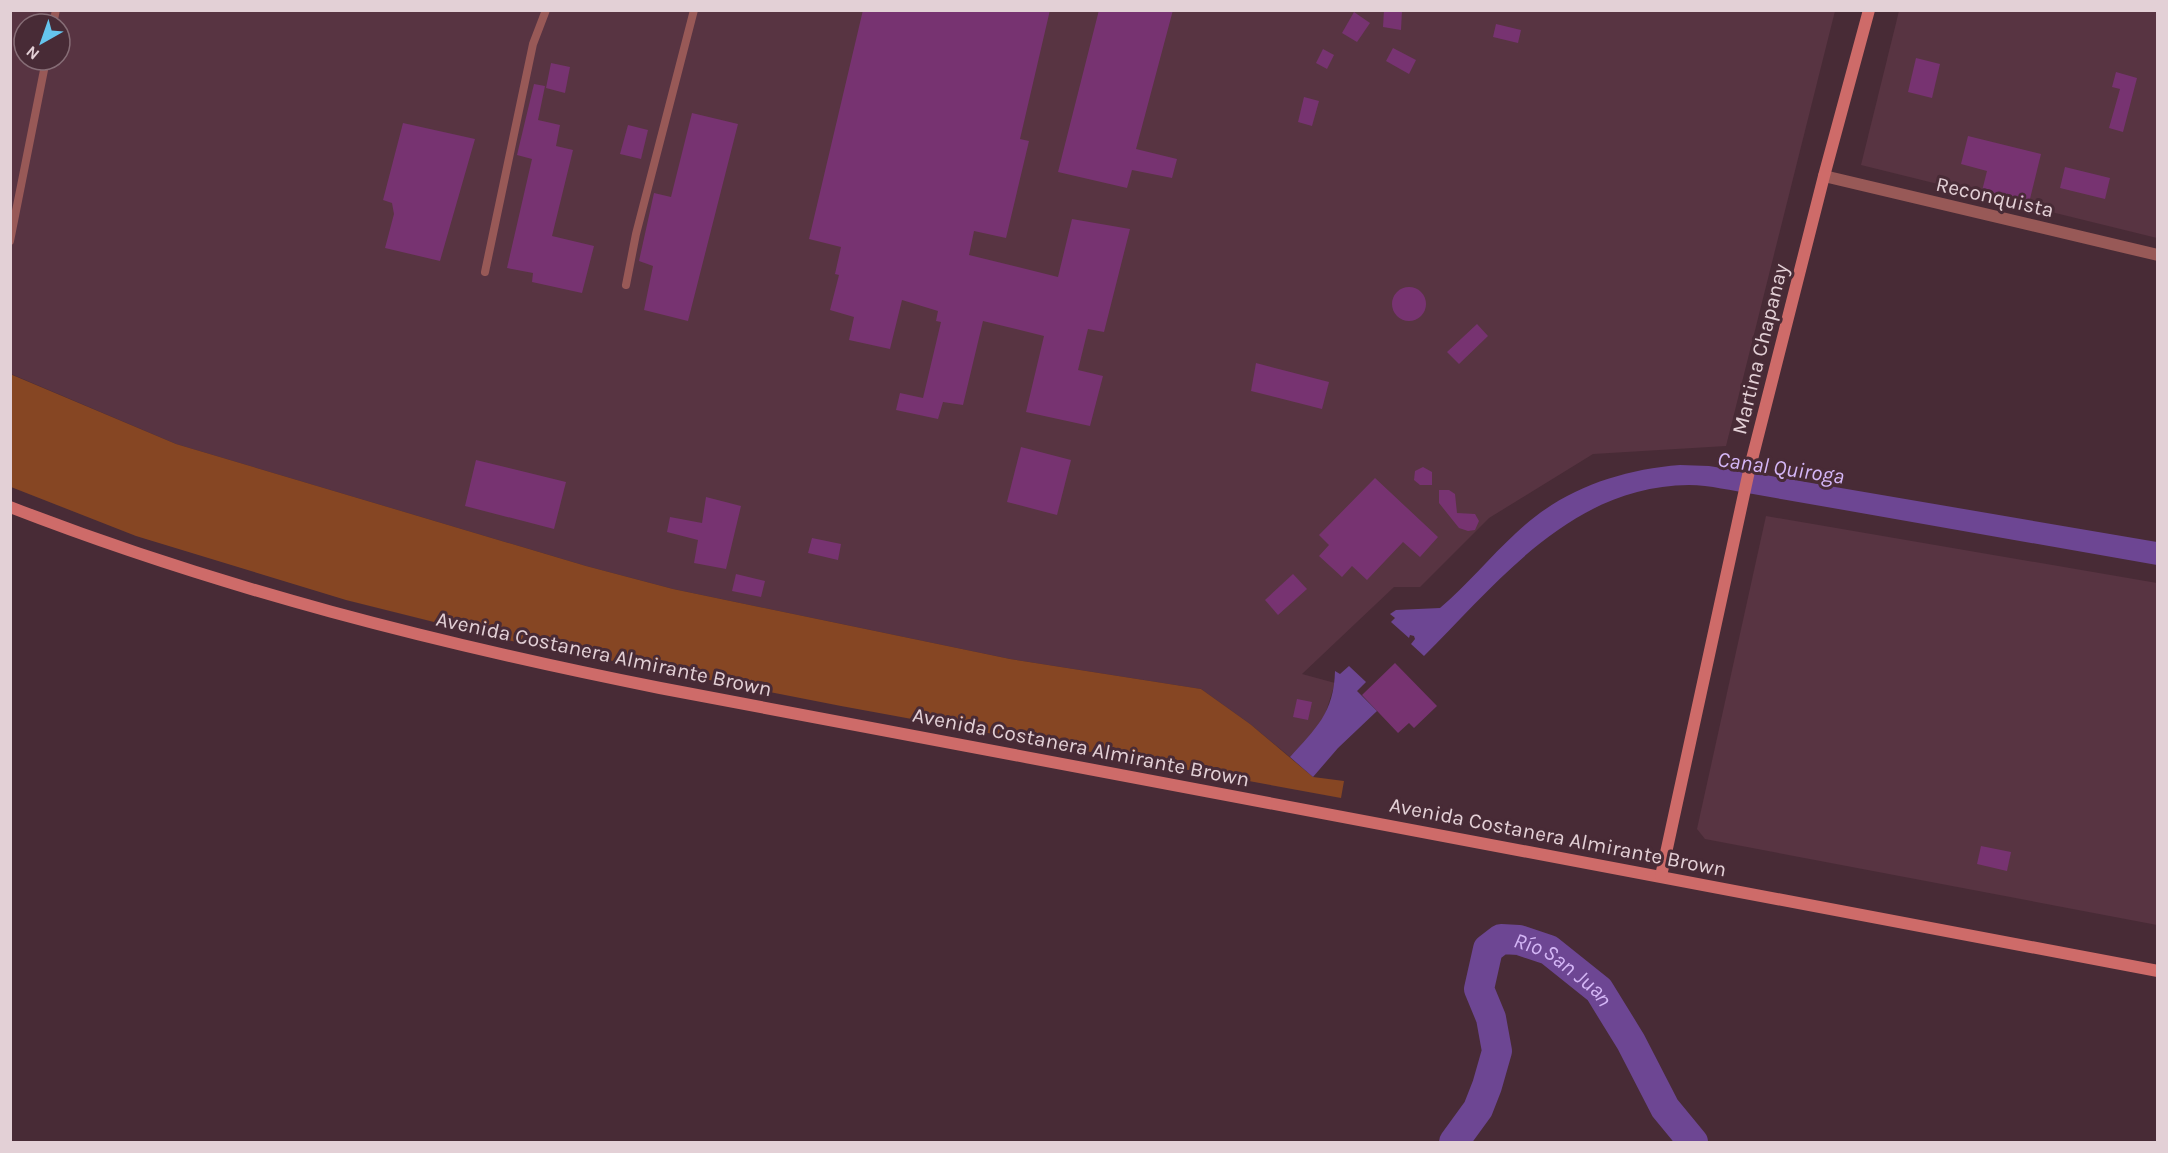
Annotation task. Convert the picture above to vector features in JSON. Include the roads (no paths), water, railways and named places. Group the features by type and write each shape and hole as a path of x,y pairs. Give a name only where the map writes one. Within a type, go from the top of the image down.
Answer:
{"main road":[{"name":"Martina Chapanay","path":"1661,876 1749,471 1869,10"},
{"name":"Avenida Costanera Almirante Brown","path":"10,507 108,543 270,595 385,627 525,661 2157,971"}],"street":[{"name":"Reconquista","path":"1824,176 2157,255"}],"lane":[{"path":"485,272 532,44 546,10"},
{"path":"626,285 636,234 694,10"},
{"path":"10,241 44,72"}],"waterway":[{"name":"Río San Juan","path":"1454,1142 1478,1109 1497,1051 1491,1018 1479,989 1488,949 1501,939 1519,940 1549,950 1599,990 1631,1042 1665,1108 1693,1142"}],"water label":[{"name":"Canal Quiroga","path":"1781,467"}]}
